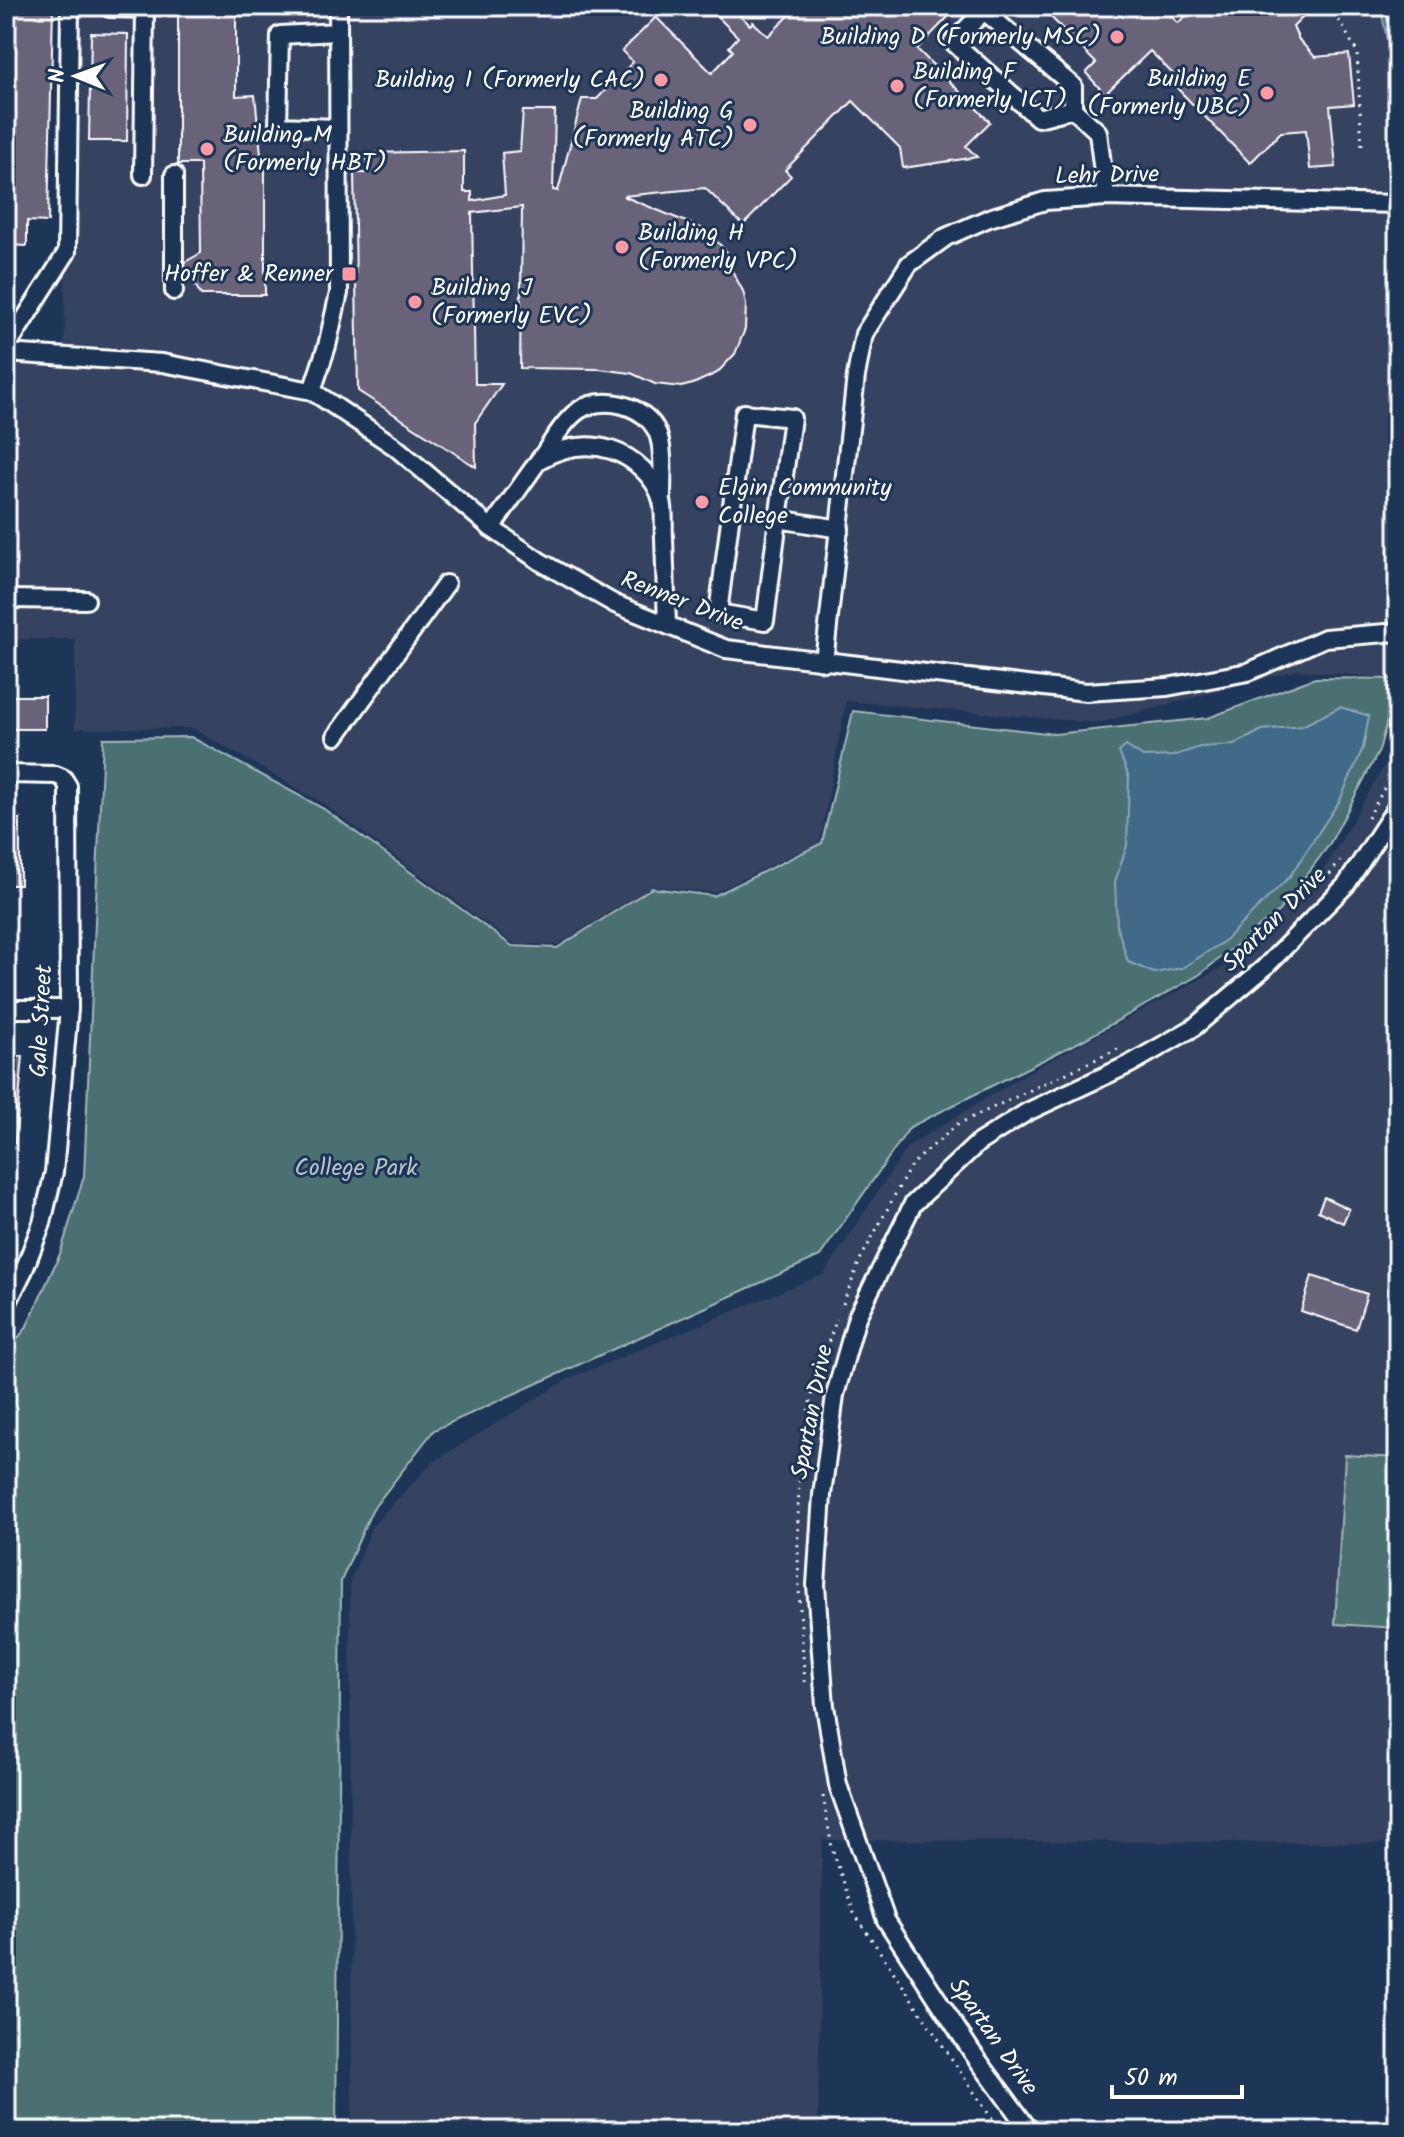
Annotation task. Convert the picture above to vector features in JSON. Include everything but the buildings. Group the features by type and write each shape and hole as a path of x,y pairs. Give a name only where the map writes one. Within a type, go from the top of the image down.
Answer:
{"street":[{"path":"6,350 67,252 70,6"},
{"path":"110,6 145,9 143,175"},
{"path":"312,391 327,346 339,293 338,6"},
{"path":"1073,109 1038,118 953,42 984,11 1073,86 1073,109 1098,132 1106,197"},
{"path":"338,32 280,35 278,126 338,128"},
{"path":"174,175 174,291"},
{"name":"Lehr Drive","path":"824,662 856,376 864,334 909,264 946,237 989,218 1045,201 1106,197 1398,204"},
{"name":"Renner Drive","path":"6,350 162,363 312,391 394,446 491,528 541,562 615,604 726,649 1086,692 1167,687 1248,672 1325,638 1398,632"},
{"path":"491,528 573,415 591,405 623,405 642,414 660,439 667,625"},
{"path":"744,413 792,418 778,519 765,621 718,613 744,413"},
{"path":"539,460 577,446 617,452 650,477 662,502"},
{"path":"778,519 840,529"},
{"path":"336,736 446,584"},
{"path":"6,599 86,600"},
{"name":"Gale Street","path":"6,774 50,774 63,778 69,794 69,1009 54,1172 42,1223 6,1306"},
{"name":"Spartan Drive","path":"1030,2131 972,2052 886,1920 838,1785 825,1706 816,1585 822,1495 835,1395 857,1317 913,1204 978,1143 1027,1112 1130,1064 1193,1028 1263,969 1346,885 1398,805"},
{"path":"6,1009 69,1009"}],"path":[{"path":"1331,6 1357,52 1362,148"},
{"path":"1366,820 1398,763"},
{"path":"1325,881 1343,856"},
{"path":"805,1691 797,1583 802,1446 822,1359 860,1260 911,1165 958,1124 1121,1048"},
{"path":"822,1791 832,1848 854,1913 1000,2131"}],"shaded area":[{"name":"Elgin Community College","path":"68,6 1398,6 1398,679 1297,670 1099,723 846,701 820,842 714,893 652,886 557,945 514,944 321,802 192,728 75,729 75,639 6,639 6,365 64,364"},
{"path":"1380,6 1398,6 1398,91"},
{"path":"1340,707 1369,716 1363,748 1340,800 1290,876 1223,942 1182,968 1154,973 1128,962 1117,926 1115,882 1127,845 1129,777 1119,752 1126,746 1143,757 1173,756 1200,747 1234,745 1262,730 1302,726"},
{"path":"1398,742 1398,1843 822,1840 818,2131 352,2131 350,1582 372,1526 433,1462 568,1379 824,1274 907,1147 1025,1074 1232,962 1326,866"}],"green space":[{"name":"College Park","path":"1315,678 1398,679 1379,751 1329,845 1279,911 1199,975 1083,1040 910,1127 820,1256 434,1430 372,1510 341,1581 336,2131 6,2131 6,1353 26,1328 60,1254 84,1176 103,738 191,737 324,809 512,946 557,948 652,888 714,896 822,843 853,711 1055,734 1208,718"},
{"path":"1345,1455 1398,1458 1398,1628 1335,1624"}],"place":[{"name":"Building D (Formerly MSC)","path":"1117,37"},
{"name":"Building I (Formerly CAC)","path":"661,80"},
{"name":"Building F (Formerly ICT)","path":"897,86"},
{"name":"Building E (Formerly UBC)","path":"1267,93"},
{"name":"Building G (Formerly ATC)","path":"750,125"},
{"name":"Building M (Formerly HBT)","path":"207,149"},
{"name":"Building H (Formerly VPC)","path":"622,247"},
{"name":"Hoffer & Renner","path":"349,274"},
{"name":"Building J (Formerly EVC)","path":"415,302"},
{"name":"Elgin Community College","path":"702,502"}]}
